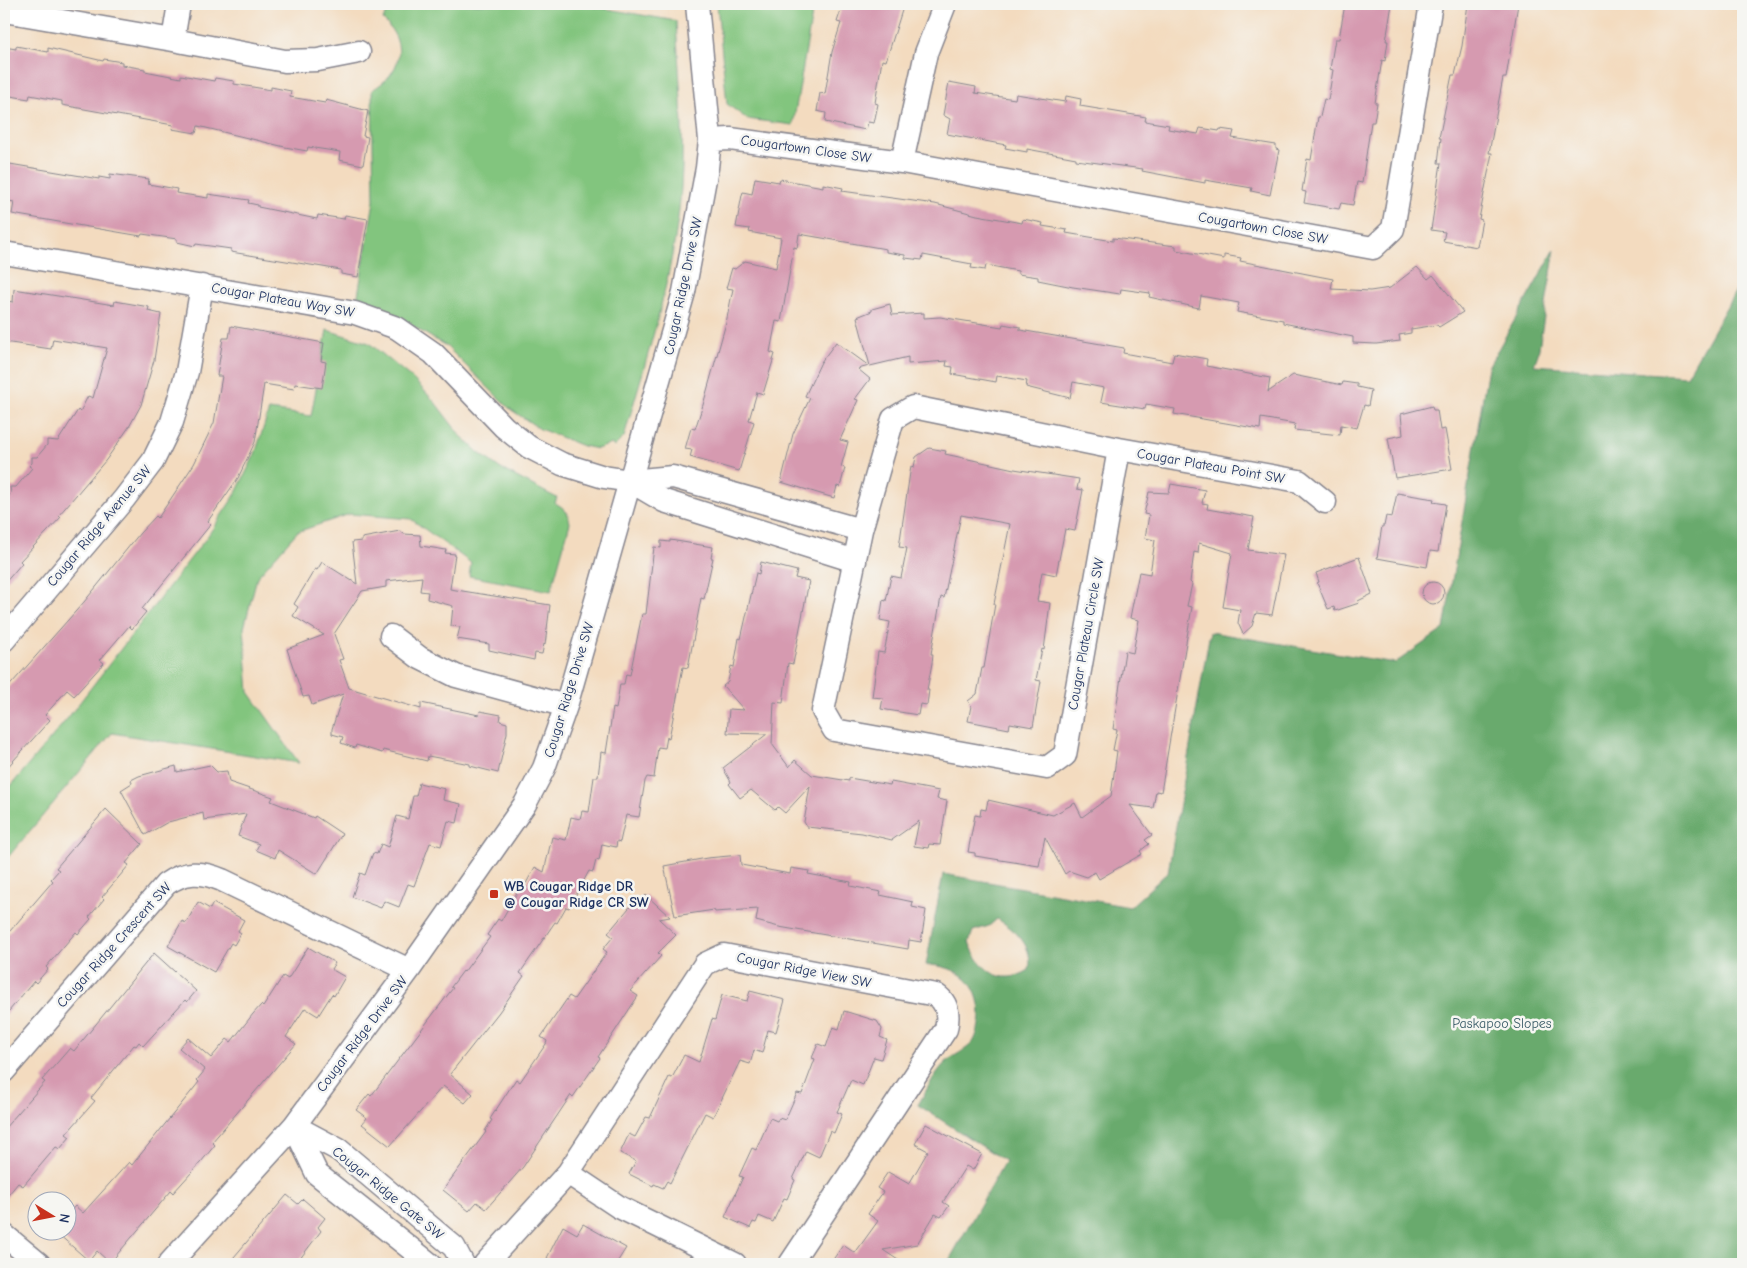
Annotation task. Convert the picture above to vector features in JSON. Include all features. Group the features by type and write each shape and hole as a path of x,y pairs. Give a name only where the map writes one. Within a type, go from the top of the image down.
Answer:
{"street":[{"path":"173,40 179,4"},
{"name":"Cougar Ridge Drive SW","path":"169,1264 294,1126 409,970 525,804 544,768 566,706 673,338 684,292 707,168 710,140 696,4"},
{"path":"902,162 926,53 945,4"},
{"name":"Cougartown Close SW","path":"710,140 730,139 902,162 1373,248 1393,229 1431,4"},
{"path":"4,11 285,61 318,60 360,52"},
{"name":"Cougar Plateau Way SW","path":"4,253 355,313 397,328 433,353 504,427 529,447 562,464 604,477 630,481"},
{"name":"Cougar Ridge Avenue SW","path":"4,640 124,499 153,461 172,422 187,372 202,286"},
{"name":"Cougar Plateau Circle SW","path":"913,408 1119,449 1065,755 1047,768 834,730 823,711 861,530 893,420 913,408"},
{"name":"Cougar Plateau Point SW","path":"1119,449 1299,482 1325,502"},
{"path":"630,481 673,477 861,530"},
{"path":"630,481 664,502 855,560"},
{"path":"392,636 420,658 456,676 566,706"},
{"name":"Cougar Ridge Crescent SW","path":"4,1071 166,884 177,876 192,872 208,874 222,880 409,970"},
{"name":"Cougar Ridge View SW","path":"485,1264 568,1173 705,964 724,954 936,995 944,1003 947,1011 946,1029 790,1264"},
{"name":"Cougar Ridge Gate SW","path":"294,1126 318,1174 430,1264"},
{"name":"Cougar Ridge Gate SW","path":"294,1126 338,1150 454,1247 463,1264"},
{"path":"568,1173 619,1207 735,1264"},
{"path":"4,1235 39,1264"}],"green space":[{"path":"389,4 579,4 676,21 682,146 678,220 673,251 651,345 624,437 614,447 612,444 597,449 583,446 540,429 510,409 446,346 394,315 357,301 374,201 372,90 390,76 398,58 399,48 396,39 391,29 383,20"},
{"path":"717,4 816,4 812,14 793,125 747,119 727,104"},
{"name":"Paskapoo Slopes","path":"1555,249 1538,354 1534,365 1687,376 1743,278 1743,1264 947,1264 1005,1161 918,1105 941,1067 973,1042 977,1033 980,1016 976,994 965,978 948,968 926,965 943,874 1130,907 1168,872 1210,632 1395,663 1444,629 1488,367","holes":["997,919 1011,928 1022,940 1029,954 1029,970 1019,975 1000,976 992,973 979,960 969,942 973,931 989,926"]},
{"path":"327,330 369,343 413,379 434,401 460,435 479,453 501,469 557,498 555,503 566,511 570,523 551,591 469,576 471,563 411,519 350,514 297,532 257,577 244,628 249,692 299,763 112,733 4,862 4,794 67,719 207,537 235,495 255,454 269,410 311,416"}],"building":[{"path":"843,4 904,4 886,61 882,60 875,103 878,104 874,123 868,122 866,130 825,122 826,113 817,111 820,93 825,94 832,52 841,23 837,22"},
{"path":"1345,4 1392,4 1385,61 1382,60 1374,122 1371,122 1362,183 1357,182 1353,205 1341,203 1339,209 1304,203 1306,192 1302,191 1307,159 1311,160 1318,117 1320,117 1324,99 1328,100 1333,70 1330,69 1335,39 1339,39"},
{"path":"1468,4 1518,4 1506,78 1503,78 1489,153 1492,153 1479,219 1482,220 1477,247 1443,241 1445,232 1431,230 1441,163 1438,163 1441,138 1439,138 1452,75 1455,75 1462,46"},
{"path":"16,46 48,52 48,48 103,61 104,59 122,62 122,65 181,78 181,75 214,81 215,78 234,81 234,84 271,90 271,87 291,91 290,97 325,103 326,100 368,111 363,136 368,137 363,165 339,160 340,152 308,147 307,151 285,147 198,126 196,133 172,129 173,125 62,105 62,101 30,95 29,99 4,95 4,47 16,49"},
{"path":"949,82 976,87 975,93 1015,99 1016,94 1065,102 1066,96 1081,99 1080,106 1146,117 1145,121 1169,125 1168,129 1198,134 1200,128 1234,131 1232,138 1276,145 1276,149 1279,150 1270,195 1251,191 1252,188 1205,180 1205,183 1142,171 1143,169 1076,160 1076,158 1027,149 1027,152 1005,148 1006,145 947,134 950,119 943,115"},
{"path":"4,163 99,179 99,177 110,179 110,174 149,179 148,184 177,189 176,193 208,198 208,194 249,200 248,203 258,205 258,207 317,219 318,215 344,219 345,215 368,219 358,277 341,274 341,270 231,252 231,249 196,244 195,246 177,242 177,239 142,234 141,236 12,214 14,202 4,200"},
{"path":"755,178 779,182 780,179 823,187 823,184 843,188 842,191 935,204 977,215 1022,223 1023,219 1043,223 1042,226 1067,230 1066,233 1113,241 1113,238 1176,246 1176,250 1224,259 1224,255 1241,258 1240,261 1333,279 1331,289 1370,291 1390,288 1417,267 1428,279 1433,275 1463,312 1439,327 1437,325 1411,329 1411,333 1399,335 1400,341 1376,344 1353,343 1353,337 1283,323 1283,320 1237,312 1239,303 1201,296 1199,308 1149,297 1150,293 1121,289 1120,294 1073,287 1038,280 1038,277 1018,274 1018,271 986,265 985,270 971,268 972,264 923,255 922,260 905,258 905,255 886,252 886,249 799,234 797,248 794,247 781,322 776,321 770,352 775,354 763,394 757,392 749,420 754,422 739,471 690,457 692,450 685,449 691,428 695,429 703,405 726,323 733,289 726,288 732,268 735,269 745,261 776,268 781,238 749,232 750,229 736,227 743,192 752,194"},
{"path":"14,289 114,305 115,301 149,307 148,311 161,314 154,360 141,405 129,427 106,460 59,515 61,517 20,561 22,563 4,584 4,501 11,493 10,487 16,487 32,468 29,466 32,463 32,457 37,457 47,445 47,440 58,441 78,410 80,412 88,396 93,398 107,348 53,339 51,349 4,342 7,301 13,302"},
{"path":"890,304 892,315 924,313 924,318 940,317 1002,327 1003,324 1020,327 1020,330 1124,348 1123,353 1172,362 1174,353 1207,359 1206,366 1270,378 1268,392 1293,375 1342,385 1343,382 1357,384 1357,387 1371,390 1368,406 1364,405 1357,428 1341,425 1340,435 1294,430 1295,424 1261,418 1260,429 1174,414 1175,409 1146,404 1145,409 1101,402 1104,388 1073,382 1070,398 1026,387 1027,381 997,376 996,382 952,374 953,367 946,366 947,361 908,364 908,357 870,366 857,317 872,311 872,309"},
{"path":"231,326 324,343 321,361 326,362 322,388 295,384 294,389 264,384 255,442 238,478 208,521 211,524 142,609 146,612 132,629 129,626 100,660 104,663 74,696 67,690 45,715 50,720 4,771 4,692 84,602 140,533 156,516 158,518 194,464 214,423 222,376 217,376 223,338 229,338"},
{"path":"836,342 869,366 858,369 870,379 855,399 858,400 840,440 848,442 841,467 845,468 840,487 837,486 834,498 781,482 793,434 810,398 805,396 821,362"},
{"path":"1432,406 1433,410 1437,410 1440,430 1445,429 1452,469 1395,478 1388,438 1403,435 1401,414"},
{"path":"929,448 946,451 945,454 1014,469 1079,479 1077,489 1083,490 1075,531 1065,529 1056,575 1042,572 1037,601 1050,603 1044,650 1042,649 1036,680 1041,681 1033,727 1010,723 1009,729 968,721 971,706 968,701 977,694 982,668 984,668 994,604 1010,524 961,515 944,598 941,597 931,654 933,654 927,690 929,690 927,705 920,704 918,715 881,709 883,698 872,697 878,652 884,653 890,622 880,620 883,600 886,601 891,576 901,578 907,548 899,547 911,466 914,467 916,457"},
{"path":"1171,484 1205,490 1202,503 1208,504 1207,509 1254,517 1248,550 1284,555 1272,615 1256,613 1252,626 1243,634 1238,623 1240,610 1223,607 1232,553 1199,543 1198,553 1194,552 1190,582 1192,584 1187,606 1192,607 1161,792 1156,791 1153,808 1130,805 1152,835 1145,840 1149,844 1140,851 1142,854 1099,879 1095,872 1087,877 1069,871 1065,874 1045,837 1039,866 975,856 975,853 968,852 975,815 980,816 981,809 986,810 988,800 1053,815 1075,803 1082,817 1111,796 1117,751 1113,750 1117,730 1113,729 1125,651 1133,653 1139,620 1130,618 1139,572 1150,574 1155,540 1145,538 1149,515 1144,514 1149,492 1169,493"},
{"path":"1397,493 1434,499 1433,502 1446,504 1438,552 1430,551 1427,567 1377,558 1382,526 1384,526 1386,516 1392,517"},
{"path":"400,531 404,534 420,535 421,546 446,550 445,553 455,554 450,589 550,605 545,645 542,654 535,653 534,660 489,650 489,644 457,639 460,627 451,626 453,606 427,599 428,592 420,591 422,577 386,581 386,587 362,591 334,634 343,659 339,660 349,688 421,709 421,703 479,715 480,711 501,715 500,721 507,723 507,733 498,773 470,766 470,764 428,756 427,761 383,750 382,753 356,745 355,748 341,743 343,737 332,734 332,729 343,694 312,705 309,696 303,697 287,649 324,635 293,616 298,607 294,604 315,569 317,570 322,562 357,584 352,542 362,541 362,538"},
{"path":"670,540 713,547 711,558 713,558 704,599 701,598 688,668 683,667 669,738 667,737 665,748 658,747 654,778 647,777 645,781 639,817 626,815 620,842 617,841 616,847 602,844 599,861 596,860 593,872 589,871 569,908 566,907 557,923 555,922 520,973 524,976 499,1012 450,1074 473,1094 465,1103 443,1086 390,1146 362,1124 367,1118 356,1110 369,1094 371,1096 453,988 451,987 490,937 487,935 498,919 501,921 520,887 523,889 535,867 544,872 552,837 566,840 571,817 580,819 582,811 589,812 594,777 598,777 601,752 606,753 613,708 616,709 620,684 624,684 626,674 630,675 642,614 646,614 654,547 661,548 661,541 670,542"},
{"path":"1359,557 1372,594 1358,601 1359,603 1335,611 1334,607 1328,609 1317,583 1319,582 1316,573"},
{"path":"761,562 797,571 795,578 809,581 793,664 788,663 783,703 774,702 772,744 789,767 795,760 812,775 849,781 849,778 890,785 891,782 939,791 937,799 947,801 940,845 929,844 928,848 914,846 919,821 892,840 862,833 807,827 804,822 810,786 785,813 778,807 775,810 751,790 740,798 729,784 731,782 723,768 767,734 727,733 729,709 744,710 723,686 728,682 731,666 734,667 739,638 741,639 756,573 759,574"},
{"path":"1433,582 1443,589 1444,593 1437,603 1433,604 1423,597 1422,593 1429,583"},
{"path":"210,765 217,772 227,771 229,782 273,797 271,801 314,818 315,816 342,834 317,874 278,850 275,858 256,850 259,844 238,836 246,814 204,820 203,813 168,822 145,835 121,790 132,783 131,780 139,776 176,766 177,772"},
{"path":"419,783 445,789 443,800 461,804 457,823 448,821 441,846 430,843 414,886 408,884 399,907 384,901 381,908 352,897 360,873 365,875 373,853 377,854 381,844 388,847 397,816 408,819 413,796 416,796"},
{"path":"106,809 142,844 126,863 129,865 102,897 104,899 89,917 91,919 78,934 76,932 46,967 48,969 36,983 34,981 4,1017 4,938 53,881 51,879 59,870 56,868"},
{"path":"740,855 741,865 790,874 791,868 809,871 808,874 851,882 850,886 881,892 880,895 913,902 912,907 926,910 921,942 909,940 908,949 779,927 756,921 758,909 715,912 714,910 675,916 664,866 707,858"},
{"path":"646,895 670,917 659,919 676,935 658,953 661,956 630,991 638,996 598,1057 600,1058 573,1097 571,1095 523,1167 486,1209 477,1202 469,1211 443,1190 486,1132 492,1120 490,1119 516,1079 520,1082 546,1044 547,1041 541,1037 569,996 574,999 607,952 603,949 613,937 608,933 634,902 637,904"},
{"path":"198,902 210,909 213,903 244,920 238,931 241,933 234,945 231,943 214,972 168,946 182,921 186,923"},
{"path":"308,947 335,963 331,969 345,977 334,996 332,994 318,1016 305,1008 286,1037 296,1044 212,1142 215,1145 201,1162 173,1193 171,1191 110,1263 97,1251 89,1261 65,1240 78,1240 78,1209 83,1213 129,1162 132,1165 199,1082 197,1080 205,1070 179,1048 188,1038 211,1058 227,1039 231,1042 261,1005 263,1007 283,976 288,979"},
{"path":"154,953 196,991 187,1002 185,1000 143,1046 139,1042 136,1046 134,1045 91,1098 95,1101 66,1134 70,1137 60,1149 56,1147 23,1186 18,1183 4,1200 4,1129 45,1082 42,1080 70,1048 74,1051"},
{"path":"750,991 785,1000 776,1032 768,1030 762,1053 754,1050 750,1064 740,1061 713,1117 705,1113 670,1183 667,1181 663,1188 654,1184 653,1186 629,1174 636,1161 620,1153 629,1134 635,1137 646,1117 650,1118 669,1077 672,1078 684,1055 699,1062 712,1019 715,1020 722,995 747,1001"},
{"path":"844,1011 877,1021 882,1029 880,1037 887,1040 881,1059 874,1057 863,1085 851,1080 837,1112 842,1114 834,1133 830,1131 819,1157 806,1151 793,1179 795,1180 787,1199 784,1198 773,1222 759,1216 756,1223 753,1222 750,1228 725,1217 743,1177 739,1176 752,1148 756,1150 770,1118 777,1121 779,1118 785,1120 797,1093 802,1094 815,1059 812,1058 818,1044 826,1047 833,1027 839,1029"},
{"path":"926,1124 982,1154 973,1170 966,1166 943,1202 949,1206 941,1217 935,1214 917,1244 883,1250 904,1264 830,1264 843,1245 855,1253 878,1221 868,1214 883,1192 877,1188 888,1172 909,1184 928,1151 915,1144"},
{"path":"287,1195 298,1204 303,1199 325,1218 318,1227 321,1231 296,1264 228,1264"},
{"path":"583,1224 626,1248 616,1264 558,1264 547,1258 563,1226 577,1234"}],"place":[{"name":"WB Cougar Ridge DR @ Cougar Ridge CR SW","path":"494,894"}]}
